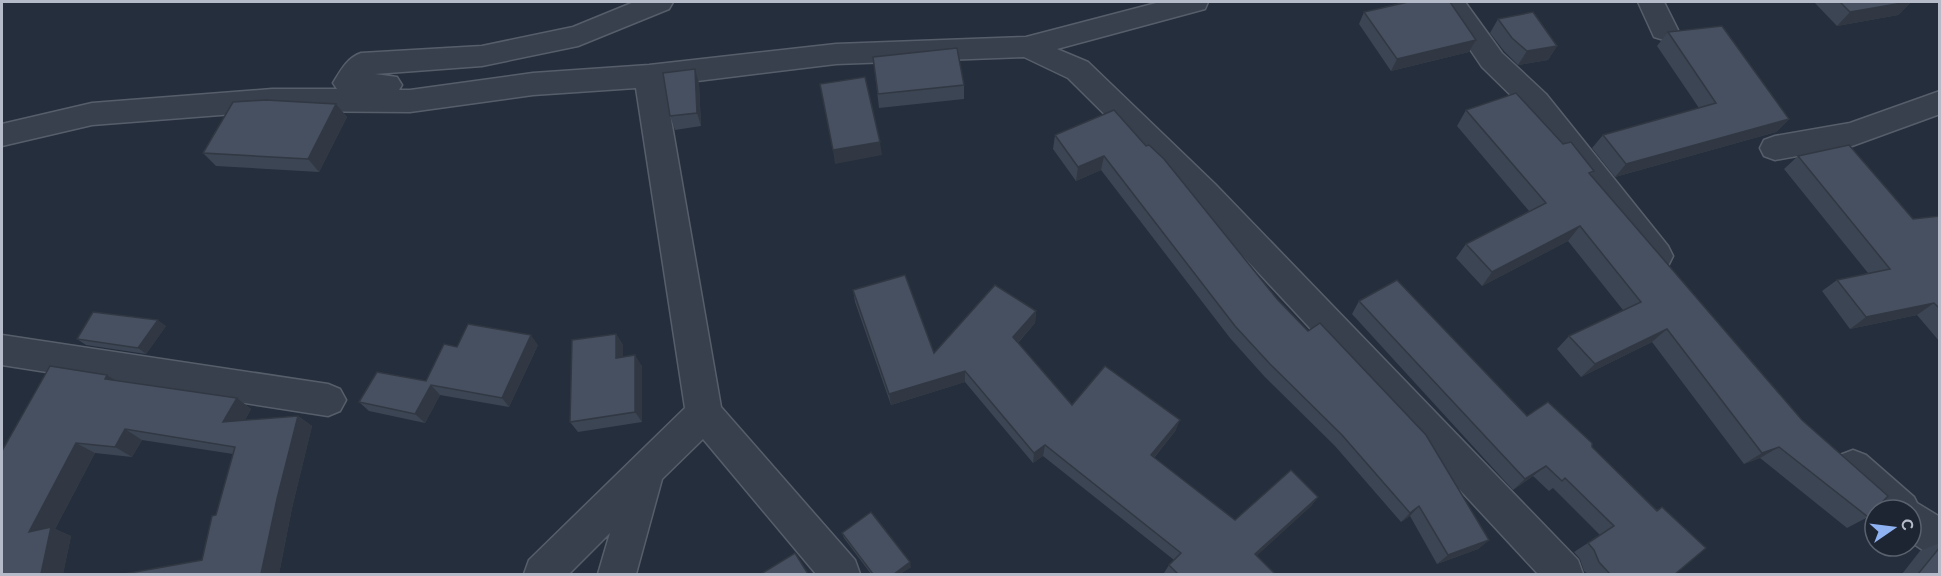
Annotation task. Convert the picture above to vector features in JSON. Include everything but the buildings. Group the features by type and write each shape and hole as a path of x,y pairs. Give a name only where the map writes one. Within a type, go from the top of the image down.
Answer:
{"street":[{"path":"485,91 348,83 362,63 482,56 578,36 659,2"},
{"path":"2,135 92,114 273,100 410,100 533,84 649,76 836,54 1027,47 1196,2"},
{"path":"1451,2 1492,60 1536,102 1675,277"},
{"path":"1651,2 1664,30"},
{"path":"1027,47 1078,70 1204,193 1564,574"},
{"path":"649,76 704,414 841,574"},
{"path":"1775,148 1852,134 1940,102"},
{"path":"2,350 328,400"},
{"path":"543,574 645,470 704,414"},
{"path":"1833,449 1888,498"},
{"path":"616,574 645,470"},
{"path":"1923,528 1940,540"}]}
